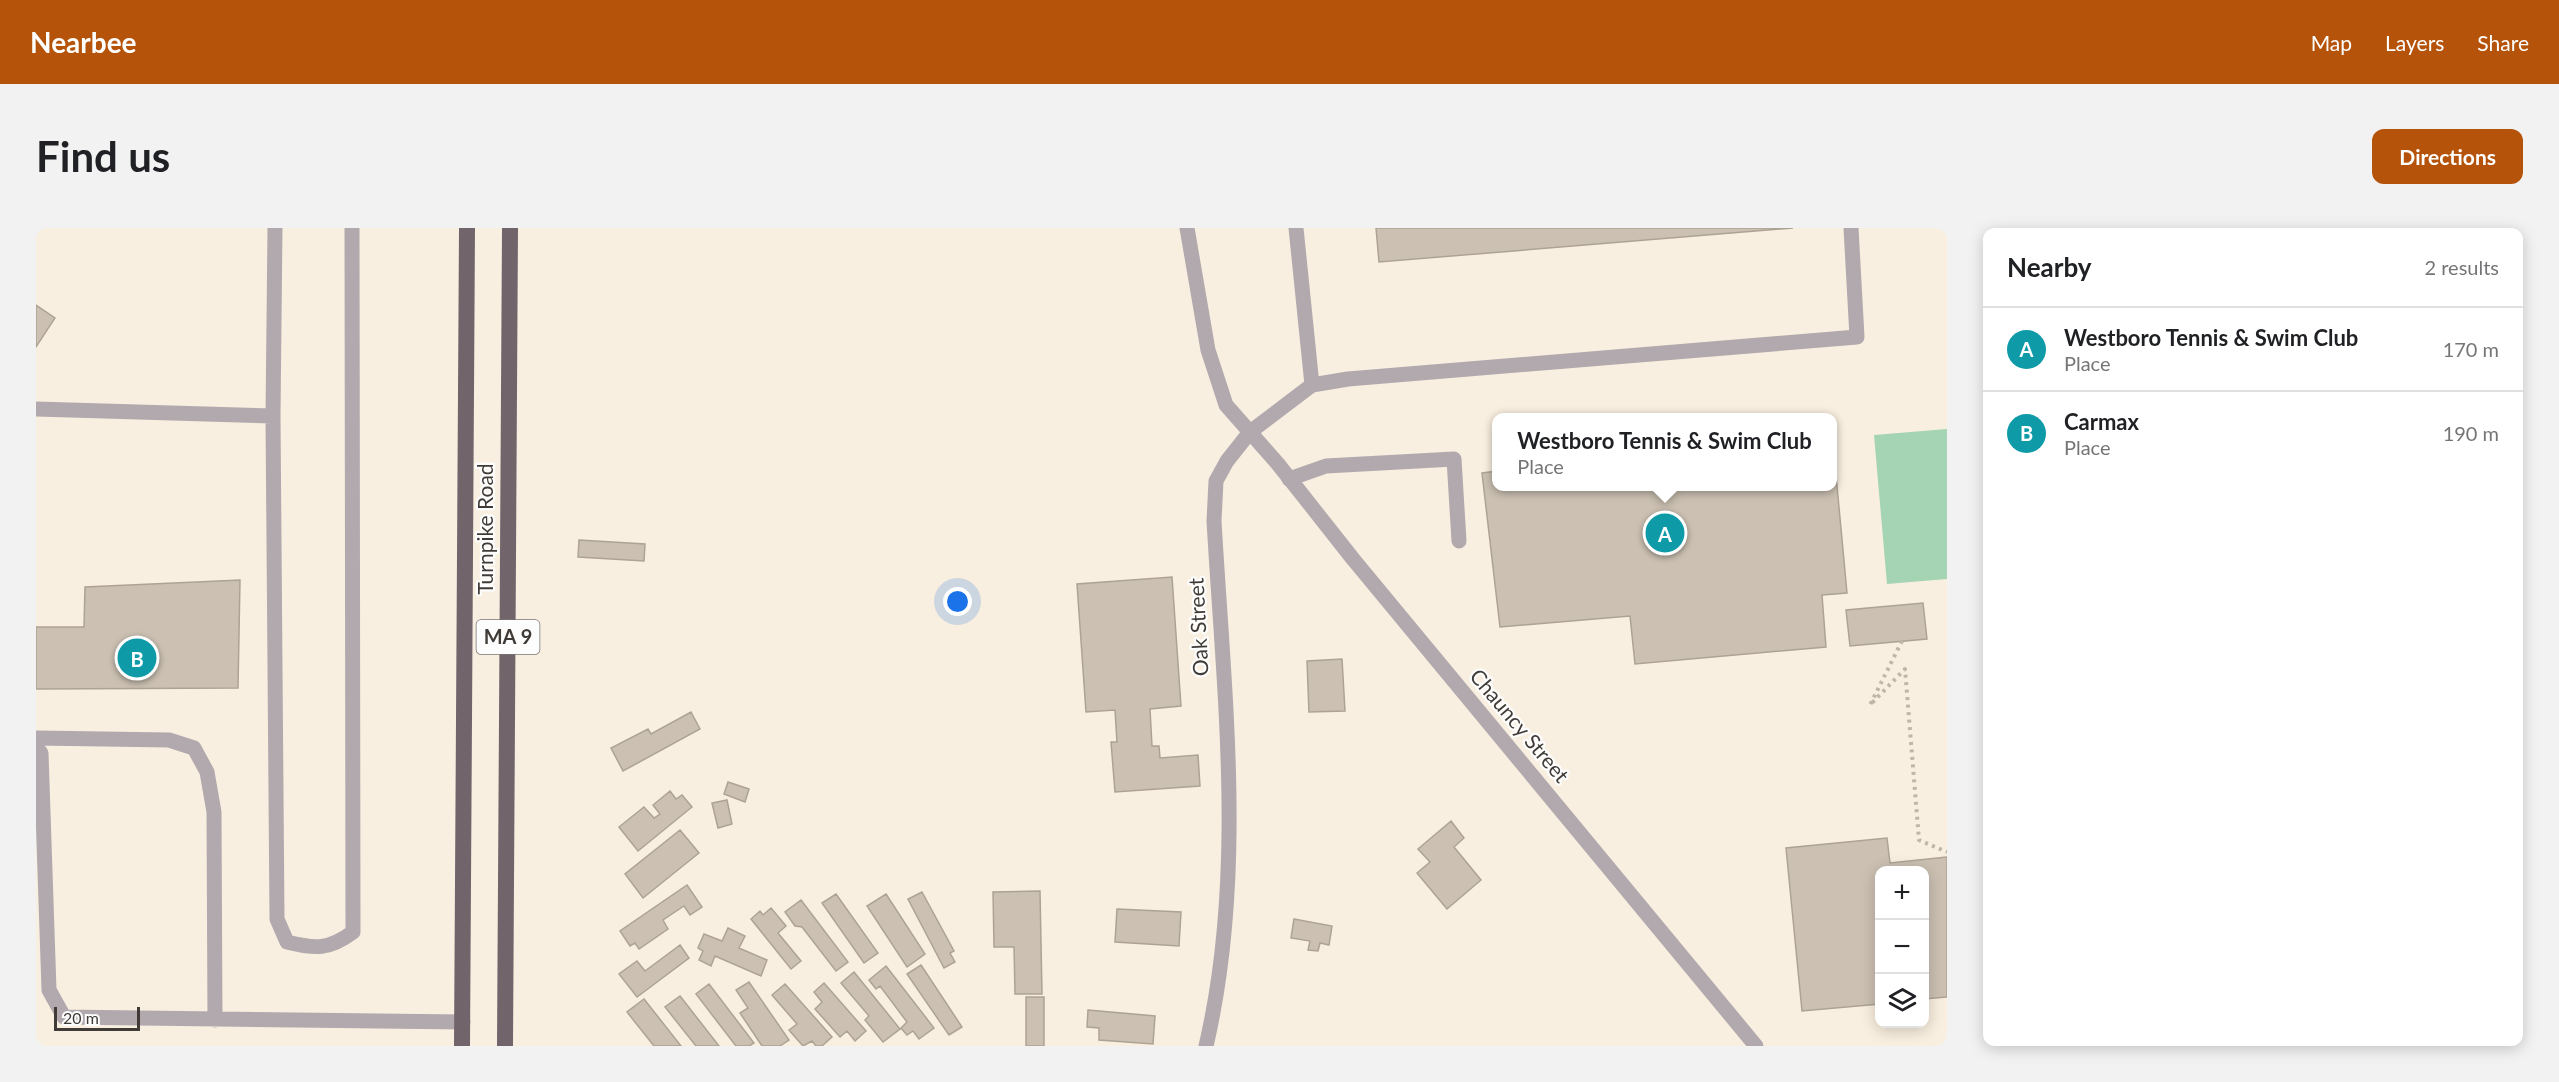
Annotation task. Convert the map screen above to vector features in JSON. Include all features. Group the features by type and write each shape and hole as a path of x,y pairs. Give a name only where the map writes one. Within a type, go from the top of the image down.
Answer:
{"highway":[{"name":"Turnpike Road","path":"462,1046 467,228"},
{"name":"Turnpike Road","path":"506,1046 510,228"}],"street":[{"path":"275,228 273,417 276,919 287,942 309,947 337,944 353,932 352,228"},
{"path":"1187,228 1208,350 1226,405 1250,432"},
{"path":"1296,228 1312,385 1360,378 1857,338 1851,228"},
{"name":"Oak Street","path":"1206,1046 1220,966 1227,902 1230,839 1214,521 1216,481 1227,461 1250,432 1312,385"},
{"path":"36,409 273,417"},
{"name":"Chauncy Street","path":"1250,432 1756,1046"},
{"path":"1289,479 1326,466 1454,459 1459,542"},
{"path":"36,738 169,740 194,748 207,772 214,812 215,1020"},
{"path":"36,747 41,753 42,968 49,990 64,1017 463,1022"}],"path":[{"path":"1902,641 1870,705 1905,669 1919,840 1947,852"}],"green space":[{"path":"1947,429 1947,579 1887,584 1874,435"}],"building":[{"path":"1376,228 1793,228 1379,262"},
{"path":"36,305 55,318 36,347"},
{"path":"1492,472 1492,491 1837,491 1837,486 1847,593 1822,595 1826,647 1635,664 1630,616 1500,627 1482,473"},
{"path":"579,540 645,544 644,561 578,557"},
{"path":"1172,577 1181,706 1150,709 1152,746 1159,746 1160,758 1198,755 1200,786 1115,792 1111,742 1117,742 1115,710 1086,712 1077,584"},
{"path":"240,580 238,688 36,689 36,627 84,627 85,587"},
{"path":"1923,603 1927,639 1850,646 1846,610"},
{"path":"1342,659 1345,711 1309,712 1307,661"},
{"path":"691,712 700,729 623,771 611,748 648,729 651,734"},
{"path":"728,782 749,789 745,802 724,794"},
{"path":"670,791 676,799 682,795 692,807 638,851 619,827 644,807 654,818 660,814 653,805"},
{"path":"727,800 732,824 718,828 712,803"},
{"path":"1451,821 1464,838 1454,847 1481,880 1447,909 1417,873 1430,862 1418,849"},
{"path":"680,830 699,853 643,898 625,874"},
{"path":"1887,838 1890,863 1947,857 1947,997 1929,999 1929,866 1875,866 1875,1004 1802,1011 1786,848"},
{"path":"687,885 702,907 690,915 684,906 663,920 668,929 639,949 635,943 630,946 620,931"},
{"path":"1040,891 1042,994 1015,994 1014,947 994,947 993,892"},
{"path":"922,892 954,951 950,953 955,962 944,968 908,899"},
{"path":"836,894 878,953 864,963 822,903"},
{"path":"886,894 925,954 907,967 867,906"},
{"path":"801,900 848,962 836,971 802,927 795,926 785,912"},
{"path":"771,908 786,926 778,933 801,961 791,969 751,919 760,911 763,915"},
{"path":"1117,909 1181,912 1179,946 1115,942"},
{"path":"1294,919 1332,926 1329,945 1320,943 1318,951 1308,950 1310,941 1291,938"},
{"path":"728,928 745,936 739,948 767,960 761,976 715,956 711,966 699,960 703,951 698,948 704,934 722,941"},
{"path":"680,945 689,958 637,997 619,974 637,961 645,971"},
{"path":"921,965 962,1027 949,1035 907,974"},
{"path":"886,966 934,1028 919,1039 913,1031 907,1035 901,1028 907,1022 880,986 876,989 869,980"},
{"path":"854,972 900,1029 883,1042 865,1020 869,1016 841,983"},
{"path":"749,982 789,1040 780,1046 762,1046 740,1013 748,1008 736,990"},
{"path":"824,983 866,1031 855,1041 847,1031 840,1037 815,1009 822,1002 814,992"},
{"path":"709,984 754,1043 749,1046 736,1046 696,994"},
{"path":"785,984 832,1037 822,1046 816,1046 812,1041 803,1046 789,1030 797,1024 772,995"},
{"path":"680,996 719,1046 696,1046 665,1007"},
{"path":"1026,997 1044,997 1044,1046 1026,1046"},
{"path":"644,999 681,1046 654,1046 627,1012"},
{"path":"1088,1010 1155,1016 1153,1044 1099,1040 1099,1028 1087,1027"}],"place":[{"name":"Westboro Tennis & Swim Club","path":"1665,533"},
{"name":"Carmax","path":"137,658"}]}
